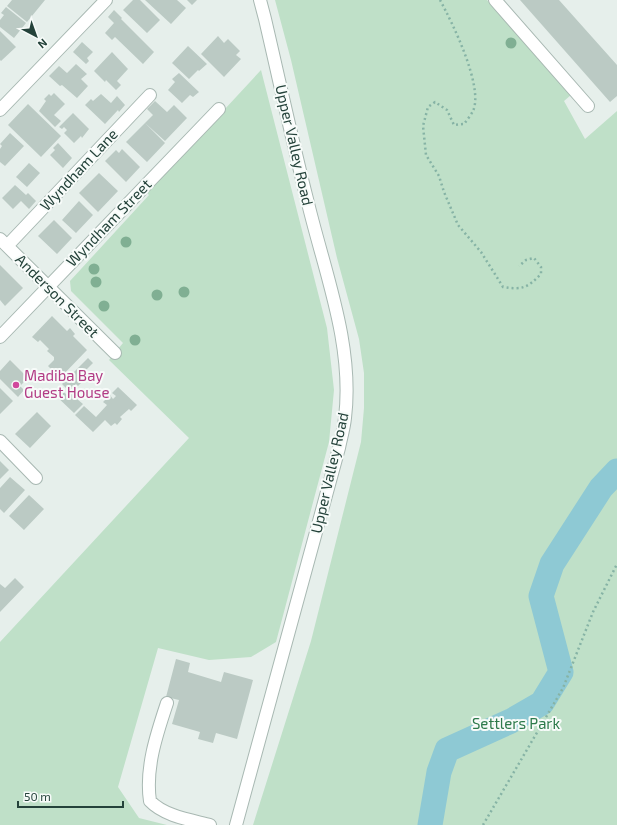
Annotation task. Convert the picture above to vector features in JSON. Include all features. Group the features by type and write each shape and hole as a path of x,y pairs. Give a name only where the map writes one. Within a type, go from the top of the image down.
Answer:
{"street":[{"path":"0,110 106,0"},
{"name":"Upper Valley Road","path":"236,825 339,448 345,419 347,389 344,349 334,300 307,200 260,0"},
{"path":"495,0 588,106"},
{"name":"Wyndham Lane","path":"4,242 150,95"},
{"name":"Wyndham Street","path":"0,338 219,109"},
{"name":"Anderson Street","path":"4,242 115,353"},
{"path":"0,442 36,478"},
{"path":"167,703 153,751 149,785 150,801 160,809 174,815 210,825"}],"path":[{"path":"440,0 455,29 473,78 475,95 474,110 464,124 454,124 447,110 435,102 428,107 423,126 426,155 439,176 458,225 480,252 503,287 518,289 530,284 541,274 541,267 534,258 526,260 519,266"},
{"path":"483,825 563,688 594,612 617,564"}],"green space":[{"name":"Settlers Park","path":"275,0 487,0 571,95 564,101 585,139 617,111 617,825 253,825 311,641 361,442 364,408 364,373 359,339 337,258 291,60"},
{"path":"261,70 327,328 334,390 329,442 276,642 251,657 209,660 158,648 118,787 139,818 167,825 0,825 0,642 189,438 109,360 123,343 71,291 70,281 149,195 147,193"}],"building":[{"path":"12,0 45,0 27,22 7,6"},
{"path":"133,0 140,0 160,20 147,33 123,10"},
{"path":"145,0 177,0 186,8 171,24"},
{"path":"187,0 197,0 192,5"},
{"path":"520,0 559,0 617,65 617,96 610,102"},
{"path":"6,7 26,23 14,38 0,27 0,20 4,15 1,13"},
{"path":"114,10 154,52 143,64 115,37 112,40 105,33 114,23 108,17"},
{"path":"0,31 16,47 1,61 0,60"},
{"path":"218,36 224,43 228,39 240,51 236,55 241,59 224,77 201,54"},
{"path":"82,42 93,52 87,58 89,61 86,64 73,52"},
{"path":"188,46 207,64 189,79 172,63"},
{"path":"112,52 128,69 117,81 121,85 116,90 94,71"},
{"path":"76,64 87,74 81,79 88,86 77,98 49,76 59,66 67,73"},
{"path":"179,73 199,92 193,97 190,95 182,103 168,90 175,82 172,79"},
{"path":"54,93 65,104 54,115 61,121 55,127 39,111 46,101 44,99 49,94 51,96"},
{"path":"101,94 111,103 117,96 125,105 105,124 85,105 91,99 93,101"},
{"path":"155,101 167,112 174,105 187,118 165,141 145,123 153,115 147,109"},
{"path":"28,104 61,136 41,157 8,125"},
{"path":"73,113 89,129 82,138 81,136 74,143 64,133 67,130 64,127 62,129 59,127"},
{"path":"145,123 165,143 147,162 126,142"},
{"path":"10,133 24,146 5,166 0,162 0,149 2,146 0,144"},
{"path":"58,143 72,158 63,168 50,155 55,150 53,148"},
{"path":"122,149 140,167 126,182 105,161 116,150 119,153"},
{"path":"29,163 40,173 27,187 16,177"},
{"path":"99,173 118,191 98,212 79,193"},
{"path":"15,185 26,195 28,193 36,201 29,209 21,201 13,209 2,198"},
{"path":"79,201 93,215 76,233 62,220"},
{"path":"54,220 72,238 57,254 38,236"},
{"path":"0,265 23,288 5,306 0,300"},
{"path":"52,316 67,331 70,328 75,334 73,336 87,350 60,378 48,366 54,360 54,357 47,351 49,349 40,340 38,342 32,337"},
{"path":"88,358 93,363 85,371 86,373 80,380 82,382 78,386 76,384 71,388 80,397 77,399 83,404 74,413 54,394 60,388 66,394 69,391 62,384"},
{"path":"10,360 28,378 20,386 24,390 18,397 0,379 0,371"},
{"path":"118,387 137,405 131,411 129,409 120,417 122,419 117,425 115,423 111,426 105,420 93,432 75,415 84,406 96,417 107,405 103,402 110,395 113,399 116,396 112,393"},
{"path":"0,388 13,401 0,414"},
{"path":"37,412 51,426 30,448 15,434"},
{"path":"0,461 9,470 0,479"},
{"path":"10,477 25,490 4,513 0,509 0,488"},
{"path":"29,495 44,509 24,530 9,516"},
{"path":"15,578 24,587 0,612 0,584 5,588"},
{"path":"176,659 190,663 188,672 221,682 224,672 253,680 237,739 216,733 213,743 198,739 200,732 172,724 179,700 166,697"}],"waterway":[{"path":"430,825 439,772 447,750 511,721 542,703 561,672 541,596 552,564 601,488 617,471"}],"place":[{"name":"Madiba Bay Guest House","path":"16,385"}]}
